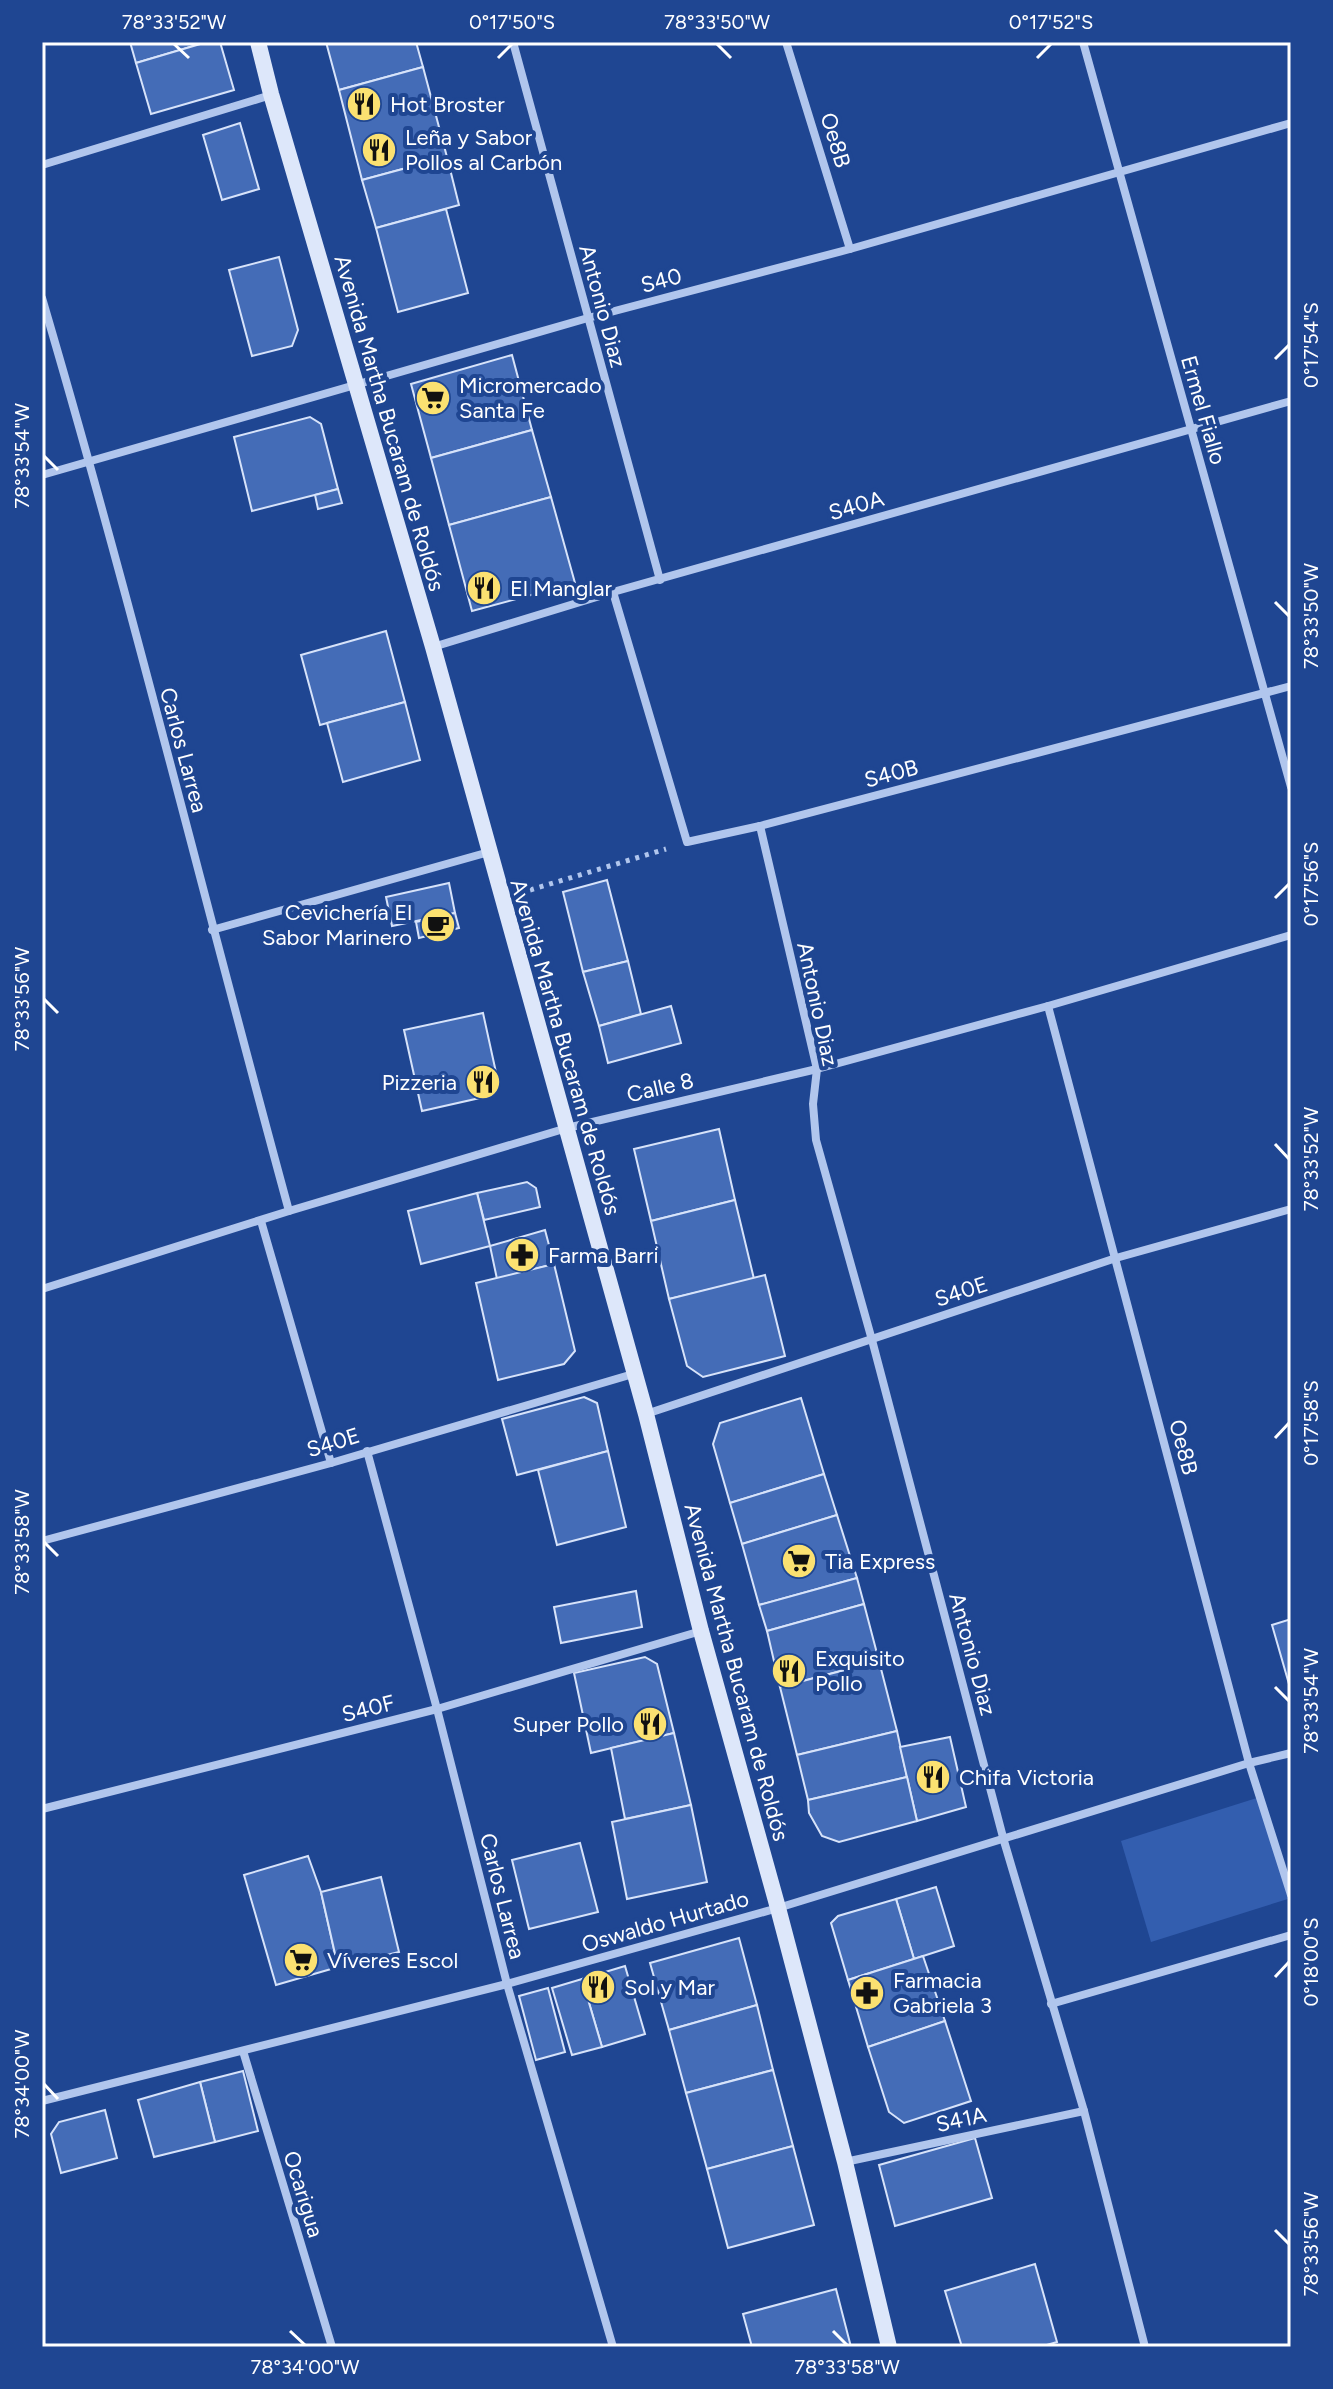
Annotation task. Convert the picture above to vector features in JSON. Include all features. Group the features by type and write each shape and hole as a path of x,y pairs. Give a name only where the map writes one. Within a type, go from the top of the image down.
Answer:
{"street":[{"name":"Avenida Martha Bucaram de Roldós","path":"258,42 433,647 646,1414 701,1631 845,2162 889,2347"},
{"name":"Antonio Diaz","path":"513,42 660,580"},
{"name":"Oe8B","path":"786,42 850,249"},
{"name":"Ermel Fiallo","path":"1083,42 1291,787"},
{"path":"42,165 271,94"},
{"name":"S40","path":"42,475 588,318 850,249 1291,123"},
{"name":"Carlos Larrea","path":"42,298 91,463 212,930 289,1211"},
{"name":"S40A","path":"433,647 613,592 1291,401"},
{"path":"613,592 687,842"},
{"name":"S40B","path":"687,842 760,826 1291,686"},
{"name":"Antonio Diaz","path":"760,826 817,1069 813,1104 816,1140 1004,1841 1084,2111 1145,2347"},
{"path":"212,930 489,852"},
{"name":"Calle 8","path":"42,1289 567,1128 817,1069 1291,935"},
{"name":"Oe8B","path":"1048,1006 1249,1763 1291,1895"},
{"name":"S40E","path":"646,1414 1116,1258 1291,1209"},
{"path":"261,1221 331,1463"},
{"name":"S40E","path":"42,1541 331,1463 633,1374"},
{"name":"Carlos Larrea","path":"367,1451 507,1984 613,2347"},
{"name":"S40F","path":"42,1809 437,1709 701,1631"},
{"name":"Oswaldo Hurtado","path":"42,2101 507,1984 778,1908 1004,1841 1249,1763 1291,1753"},
{"path":"1051,2004 1291,1935"},
{"name":"Ocarigua","path":"243,2051 332,2347"},
{"name":"S41A","path":"845,2162 1084,2111"}],"path":[{"path":"502,899 687,842"}],"shaded area":[{"path":"1263,1796 1291,1898 1151,1942 1121,1841"}],"building":[{"path":"130,42 207,42 136,63"},
{"path":"207,42 220,42 234,90 151,114 136,63"},
{"path":"326,42 416,42 423,67 339,90"},
{"path":"423,67 447,157 362,180 339,90"},
{"path":"240,123 259,189 222,200 203,135"},
{"path":"447,157 459,205 376,228 362,180"},
{"path":"446,209 468,293 398,312 376,228"},
{"path":"279,257 298,330 292,346 252,356 229,270"},
{"path":"512,355 532,430 431,458 411,384"},
{"path":"310,417 321,424 338,489 252,511 234,437"},
{"path":"532,430 551,497 449,525 431,458"},
{"path":"338,489 342,503 318,509 315,495"},
{"path":"551,497 575,583 472,611 449,525"},
{"path":"386,631 405,702 320,725 301,655"},
{"path":"405,702 420,760 343,782 327,723"},
{"path":"607,880 628,961 583,972 563,892"},
{"path":"449,883 455,913 392,926 386,897"},
{"name":"Cevichería El Sabor Marinero","path":"455,913 459,928 419,938 416,922"},
{"path":"628,961 641,1014 599,1026 583,972"},
{"path":"671,1006 681,1043 608,1063 599,1026"},
{"path":"483,1013 499,1086 493,1095 422,1111 404,1030"},
{"path":"719,1129 735,1200 651,1221 634,1149"},
{"path":"527,1182 536,1188 540,1207 484,1220 477,1193"},
{"path":"477,1193 490,1246 421,1264 408,1211"},
{"path":"735,1200 754,1279 669,1299 651,1221"},
{"name":"Farma Barri","path":"545,1230 554,1264 497,1279 490,1246"},
{"path":"554,1264 575,1351 564,1364 498,1380 476,1283"},
{"path":"765,1275 785,1356 703,1377 687,1366 669,1299"},
{"path":"584,1397 597,1403 608,1451 517,1475 502,1419"},
{"path":"801,1398 824,1474 730,1503 713,1444 720,1423"},
{"path":"608,1451 626,1527 557,1545 538,1470"},
{"path":"824,1474 837,1515 742,1544 730,1503"},
{"name":"Tia Express","path":"837,1515 857,1578 759,1605 742,1544"},
{"path":"857,1578 864,1604 767,1631 759,1605"},
{"path":"636,1591 642,1627 561,1643 554,1607"},
{"path":"864,1604 879,1661 780,1687 767,1631"},
{"path":"1291,1619 1291,1691 1272,1625"},
{"path":"645,1657 657,1664 674,1733 591,1753 574,1673"},
{"path":"879,1661 897,1731 797,1755 780,1687"},
{"path":"897,1731 907,1777 808,1800 797,1755"},
{"path":"674,1733 691,1805 625,1819 611,1748"},
{"name":"Chifa Victoria","path":"950,1737 966,1807 917,1821 900,1747"},
{"path":"907,1777 917,1821 839,1842 822,1836 809,1813 808,1800"},
{"path":"691,1805 707,1882 627,1899 612,1822"},
{"path":"580,1843 598,1912 529,1929 512,1860"},
{"path":"308,1856 321,1892 338,1967 276,1985 244,1875"},
{"path":"381,1877 399,1952 338,1967 321,1892"},
{"path":"936,1887 954,1946 914,1959 896,1899"},
{"path":"896,1899 914,1959 848,1980 831,1923 838,1916"},
{"path":"739,1938 757,2005 669,2030 650,1963"},
{"path":"923,1956 945,2021 868,2047 848,1980"},
{"path":"625,1966 645,2034 602,2047 582,1979"},
{"path":"582,1979 602,2047 572,2055 552,1988"},
{"path":"548,1988 565,2052 536,2060 519,1996"},
{"path":"757,2005 773,2070 686,2093 669,2030"},
{"path":"945,2021 971,2101 904,2123 889,2112 868,2047"},
{"path":"773,2070 793,2146 707,2169 686,2093"},
{"path":"243,2071 258,2131 215,2142 200,2082"},
{"path":"200,2082 215,2142 154,2157 138,2100"},
{"path":"105,2110 117,2158 61,2173 51,2134 59,2122"},
{"path":"975,2138 992,2198 895,2226 879,2165"},
{"path":"793,2146 814,2225 728,2248 707,2169"},
{"path":"1035,2264 1057,2342 1040,2347 962,2347 945,2291"},
{"path":"836,2289 851,2347 752,2347 743,2314"}],"place":[{"name":"Hot Broster","path":"364,104"},
{"name":"Leña y Sabor Pollos al Carbón","path":"379,150"},
{"name":"Micromercado Santa Fe","path":"433,398"},
{"name":"El Manglar","path":"484,588"},
{"name":"Cevichería El Sabor Marinero","path":"438,925"},
{"name":"Pizzeria","path":"483,1082"},
{"name":"Farma Barri","path":"522,1255"},
{"name":"Tia Express","path":"799,1561"},
{"name":"Exquisito Pollo","path":"789,1671"},
{"name":"Super Pollo","path":"650,1724"},
{"name":"Chifa Victoria","path":"933,1777"},
{"name":"Víveres Escol","path":"301,1960"},
{"name":"Sol y Mar","path":"598,1987"},
{"name":"Farmacia Gabriela 3","path":"867,1993"}]}
